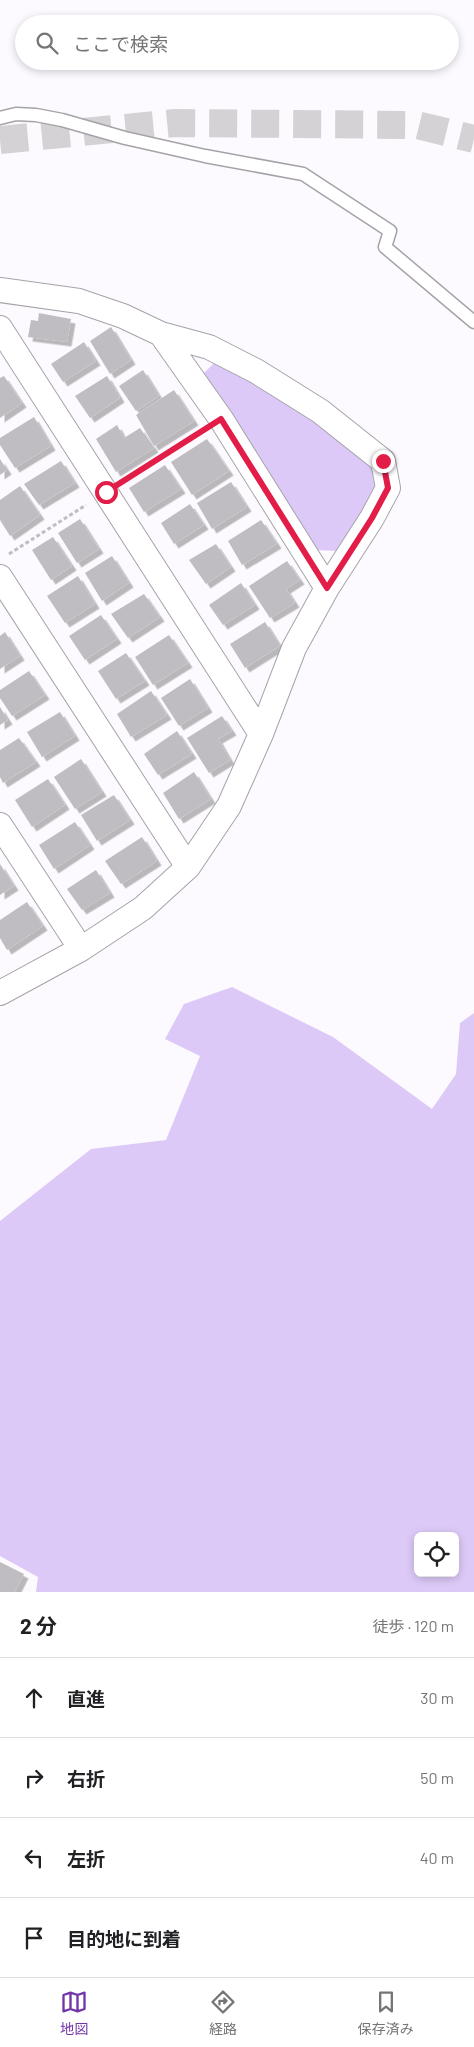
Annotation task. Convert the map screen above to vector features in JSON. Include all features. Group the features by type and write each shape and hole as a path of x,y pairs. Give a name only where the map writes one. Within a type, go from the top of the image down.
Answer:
{"street":[{"path":"0,290 79,301 123,316 161,334 209,347 256,371 320,411 383,461 388,488 372,518 327,588 294,648 261,734 229,806 188,868 142,908 81,950 0,993"},
{"path":"0,328 261,734"},
{"path":"161,334 221,419 327,588"},
{"path":"1,568 188,868"},
{"path":"0,825 81,950"}],"lane":[{"path":"0,118 16,114 36,115 205,156 302,174 390,231 385,247 474,322"}],"path":[{"path":"1,568 106,492 221,419"}],"shaded area":[{"path":"215,362 277,397 372,465 375,492 337,551 317,550 203,374"},
{"path":"232,987 333,1037 432,1109 456,1074 460,1023 474,1013 474,1592 36,1592 38,1577 0,1556 0,1221 91,1149 166,1140 200,1056 165,1039 184,1004"}],"building":[{"path":"39,313 71,319 67,342 28,337 31,320 38,321"},
{"path":"111,327 131,360 110,374 90,341"},
{"path":"84,342 96,361 63,382 51,364"},
{"path":"143,370 159,396 136,411 119,386"},
{"path":"4,376 22,403 0,418 0,378"},
{"path":"107,376 120,398 90,418 75,396"},
{"path":"174,390 194,421 154,446 136,415"},
{"path":"34,417 51,446 15,468 0,445 0,438"},
{"path":"117,425 124,438 140,428 154,448 116,472 96,439"},
{"path":"207,439 229,471 192,495 171,462"},
{"path":"0,459 7,470 0,475"},
{"path":"61,461 75,483 39,505 24,484"},
{"path":"165,465 181,489 144,512 129,488"},
{"path":"231,482 247,507 212,529 197,503"},
{"path":"20,486 40,515 10,536 0,520 0,500"},
{"path":"190,504 204,525 174,544 161,523"},
{"path":"80,519 99,549 77,563 58,533"},
{"path":"261,520 277,544 242,565 228,541"},
{"path":"53,537 72,566 51,580 32,550"},
{"path":"216,544 231,567 206,584 189,560"},
{"path":"112,556 129,583 102,601 85,573"},
{"path":"287,561 300,580 286,589 295,603 270,618 249,586"},
{"path":"78,576 95,604 65,623 47,596"},
{"path":"241,583 255,605 223,625 209,605"},
{"path":"144,594 160,617 128,638 111,614"},
{"path":"101,615 117,639 85,660 69,636"},
{"path":"265,622 280,646 245,668 230,644"},
{"path":"5,632 20,656 0,669 0,636"},
{"path":"169,635 188,663 153,685 135,657"},
{"path":"126,653 145,681 116,699 98,671"},
{"path":"29,671 45,695 12,716 0,698 0,690"},
{"path":"190,679 208,708 179,726 161,698"},
{"path":"151,691 167,715 131,737 117,714"},
{"path":"0,707 8,720 0,725"},
{"path":"60,712 75,736 42,757 27,732"},
{"path":"222,716 232,731 218,739 230,760 209,773 187,738"},
{"path":"177,731 192,754 158,775 144,754"},
{"path":"19,738 36,762 3,783 0,777 0,750"},
{"path":"81,759 102,792 75,809 54,777"},
{"path":"194,772 211,799 179,819 163,793"},
{"path":"48,779 65,805 32,827 15,800"},
{"path":"114,795 130,820 97,841 81,815"},
{"path":"75,822 90,845 54,869 39,845"},
{"path":"142,837 157,861 121,884 105,861"},
{"path":"0,864 14,886 0,895"},
{"path":"96,870 110,893 82,910 67,889"},
{"path":"27,902 43,926 7,950 0,938 0,920"},
{"path":"0,1562 24,1574 15,1592 0,1592"}],"tunnel":[{"path":"0,140 175,123 417,125 474,139"}],"route":[{"path":"106,492 221,419 327,588 372,518 388,488 383,461"}]}
